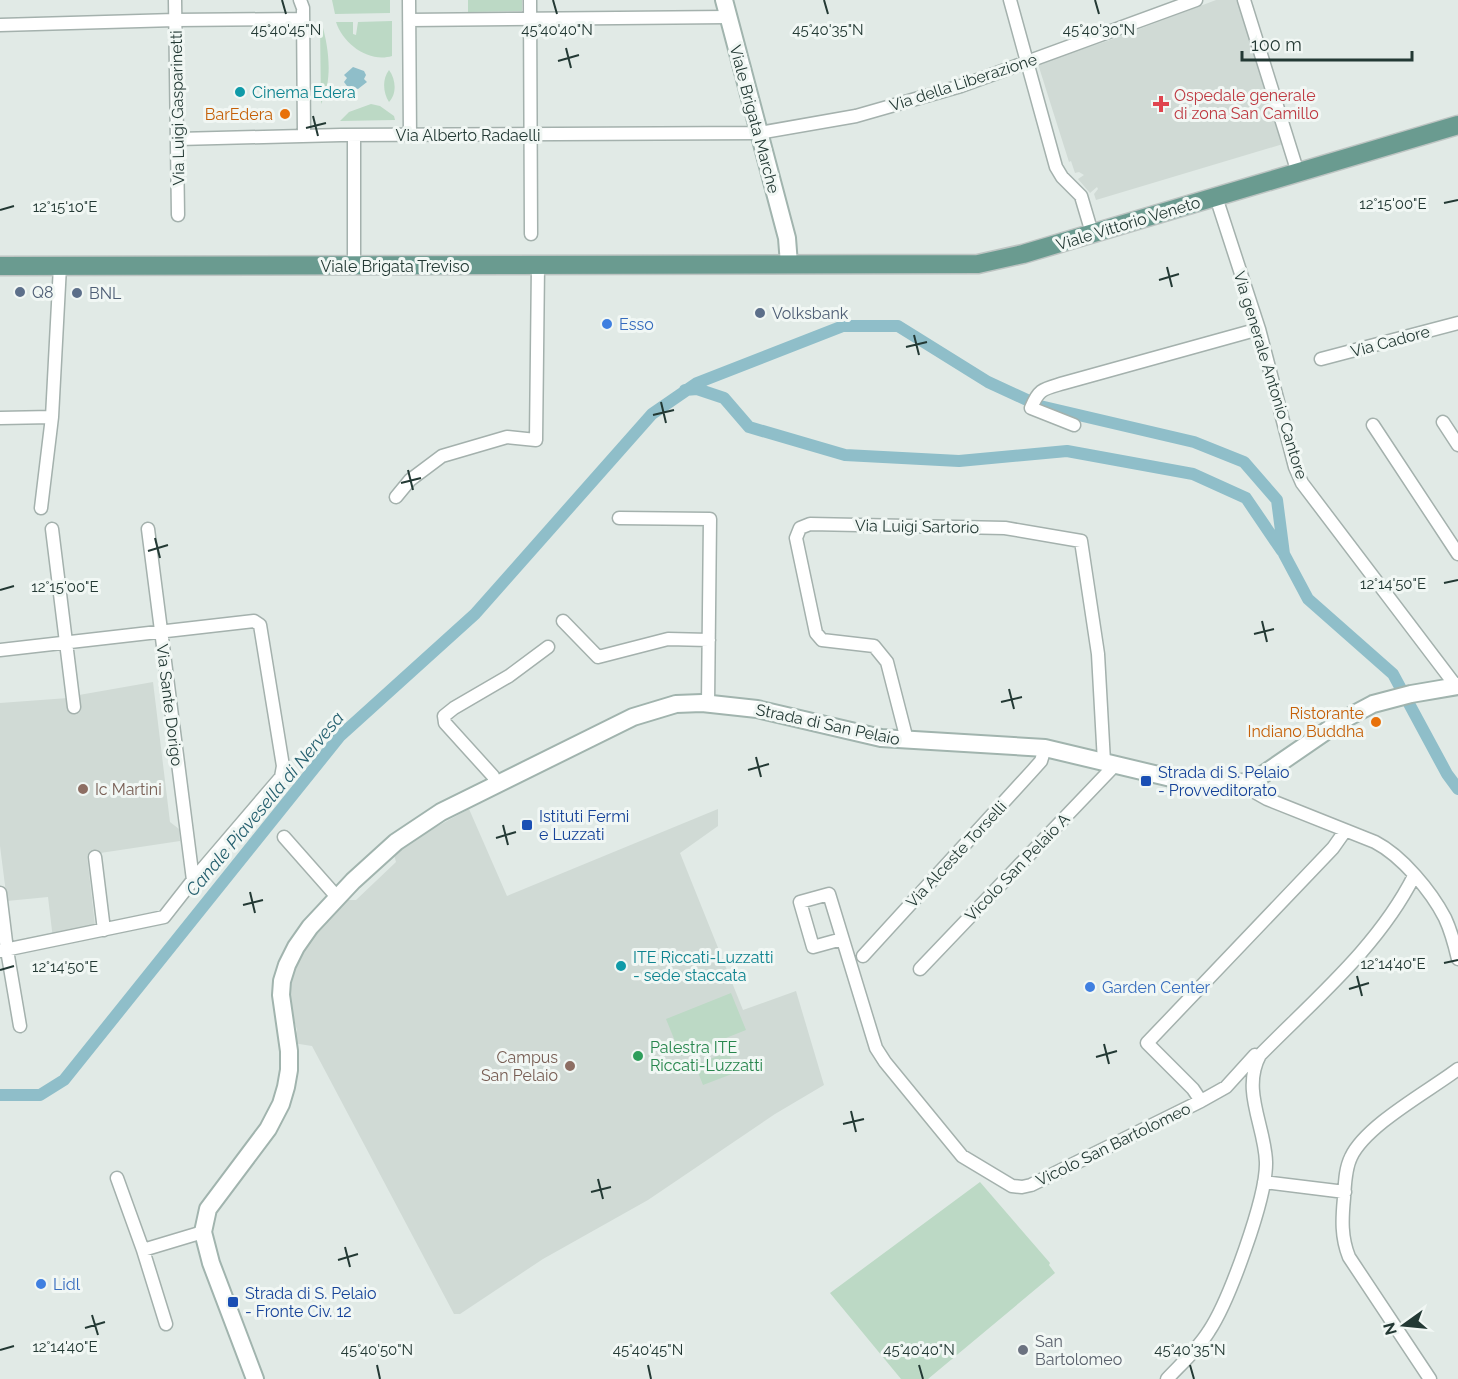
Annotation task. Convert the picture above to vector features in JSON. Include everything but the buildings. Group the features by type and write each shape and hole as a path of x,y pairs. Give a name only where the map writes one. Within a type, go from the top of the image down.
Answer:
{"main road":[{"name":"Viale Vittorio Veneto","path":"789,264 978,264 1023,254 1458,125"},
{"name":"Viale Brigata Treviso","path":"0,266 789,264"}],"street":[{"name":"Via Luigi Gasparinetti","path":"175,0 178,215"},
{"path":"300,0 303,20 304,136"},
{"path":"409,0 410,136"},
{"path":"530,0 531,234"},
{"name":"Viale Brigata Marche","path":"724,0 787,238 789,264"},
{"path":"1010,0 1056,167 1062,177 1081,196 1092,233"},
{"name":"Via della Liberazione","path":"759,133 856,116 961,86 1196,0"},
{"path":"1244,0 1298,173"},
{"path":"410,20 728,17"},
{"path":"0,25 175,20 303,20"},
{"name":"Via Alberto Radaelli","path":"178,139 354,135 529,136 759,133"},
{"path":"354,135 354,266"},
{"name":"Via generale Antonio Cantore","path":"1216,197 1259,328 1302,483 1457,686"},
{"path":"761,264 777,251 787,238"},
{"path":"396,497 410,480 442,456 507,437 536,440 538,265"},
{"path":"41,508 52,417 60,266"},
{"name":"Via Cadore","path":"1321,359 1458,322"},
{"path":"1074,425 1031,408 1034,400 1043,390 1057,385 1259,328"},
{"path":"0,418 52,417"},
{"path":"1443,422 1458,446"},
{"path":"1372,425 1458,554"},
{"path":"619,518 710,519 708,704"},
{"name":"Via Luigi Sartorio","path":"907,740 887,662 881,653 874,646 822,640 816,633 796,538 800,528 810,524 1005,528 1081,540 1098,654 1110,764"},
{"path":"52,529 74,707"},
{"name":"Via Sante Dorigo","path":"148,529 193,880"},
{"path":"0,650 254,621 260,625 284,766 281,777 164,917 4,951"},
{"path":"563,621 598,657 668,639 709,640"},
{"path":"496,783 493,776 445,723 444,717 454,708 509,676 548,647"},
{"path":"1457,686 1391,698 1357,712 1263,775 1246,783 1251,790 1267,799 1385,848 1399,859 1443,914 1450,929 1458,959"},
{"name":"Strada di San Pelaio","path":"203,1233 208,1209 268,1129 281,1104 290,1070 281,995 282,981 296,946 310,927 337,897 379,857 408,833 441,812 496,783 648,712 676,705 708,704 757,709 872,736 1045,748 1206,786 1246,783"},
{"name":"Via Alceste Torselli","path":"863,956 1041,761 1045,748"},
{"name":"Vicolo San Pelaio A","path":"920,969 1110,764"},
{"name":"Vicolo San Bartolomeo","path":"1201,1101 1193,1089 1147,1043 1333,848 1345,831"},
{"path":"284,837 337,897"},
{"path":"95,857 104,930"},
{"name":"Vicolo San Bartolomeo","path":"842,939 813,946 800,902 829,894 870,1031 876,1048 885,1062 962,1156 1012,1186 1022,1187 1031,1185 1226,1087 1259,1050 1266,1048 1312,1003 1385,924 1414,876"},
{"path":"0,893 4,951 20,1026"},
{"path":"1167,1379 1214,1323 1245,1246 1264,1182 1265,1151 1256,1114 1252,1081 1256,1061 1266,1048"},
{"path":"1430,1379 1349,1257 1342,1230 1345,1192 1349,1161 1365,1137 1379,1124 1458,1069"},
{"path":"117,1178 166,1324"},
{"path":"1264,1182 1345,1192"},
{"path":"143,1250 203,1233 211,1263 255,1379"}],"shaded area":[{"name":"Ospedale generale di zona San Camillo","path":"1216,0 1240,0 1283,144 1096,200 1094,194 1097,187 1090,193 1078,179 1084,175 1079,172 1075,173 1071,161 1069,162 1038,64 1113,39"},
{"name":"Ic Martini","path":"73,649 79,695 153,682 170,822 179,829 180,841 87,855 95,925 92,929 53,939 48,897 7,901 0,846 0,703 68,698"},
{"name":"Campus San Pelaio","path":"469,809 507,896 718,809 718,826 680,853 743,1010 796,991 824,1085 775,1114 648,1200 543,1259 460,1314 454,1314 312,1046 293,1043 297,1030 285,989 313,937 348,900 356,900 396,862 394,855 423,834"}],"green space":[{"path":"332,0 390,0 390,13 335,14"},
{"path":"468,0 522,0 522,11 468,12"},
{"path":"392,21 392,56 383,57 375,57 358,50 344,38 336,22 353,22 353,34 356,35 358,22"},
{"path":"322,24 329,64 325,95 321,104 320,26"},
{"path":"389,70 395,86 389,102 384,86"},
{"path":"371,104 380,106 394,116 395,120 340,121 349,112"},
{"path":"731,993 746,1030 681,1056 666,1019"},
{"path":"728,1052 737,1072 703,1085 695,1065"},
{"path":"980,1182 1050,1263 1055,1273 928,1379 901,1379 830,1293"}],"water":[{"path":"353,67 364,71 366,75 364,79 367,82 358,89 347,86 344,82 347,78 344,75"}],"waterway":[{"name":"Canale Piavesella di Nervesa","path":"0,1095 40,1095 64,1080 340,736 475,614 652,414 697,383 843,326 898,326 988,382 1040,406 1194,442 1244,462 1277,500 1284,554 1308,599 1393,674 1447,774 1458,789"},
{"name":"Canale Piavesella di Nervesa","path":"685,390 697,389 724,398 749,427 845,455 959,461 1067,451 1193,474 1246,498 1282,551"}],"place":[{"name":"Cinema Edera","path":"240,92"},
{"name":"Ospedale generale di zona San Camillo","path":"1161,104"},
{"name":"BarEdera","path":"285,114"},
{"name":"Q8","path":"20,292"},
{"name":"BNL","path":"77,293"},
{"name":"Volksbank","path":"760,313"},
{"name":"Esso","path":"607,324"},
{"name":"Ristorante Indiano Buddha","path":"1376,722"},
{"name":"Strada di S. Pelaio - Provveditorato","path":"1146,781"},
{"name":"Ic Martini","path":"83,789"},
{"name":"Istituti Fermi e Luzzati","path":"527,825"},
{"name":"ITE Riccati-Luzzatti - sede staccata","path":"621,966"},
{"name":"Garden Center","path":"1090,987"},
{"name":"Palestra ITE Riccati-Luzzatti","path":"638,1056"},
{"name":"Campus San Pelaio","path":"570,1066"},
{"name":"Lidl","path":"41,1284"},
{"name":"Strada di S. Pelaio - Fronte Civ. 12","path":"233,1302"},
{"name":"San Bartolomeo","path":"1023,1350"}]}
